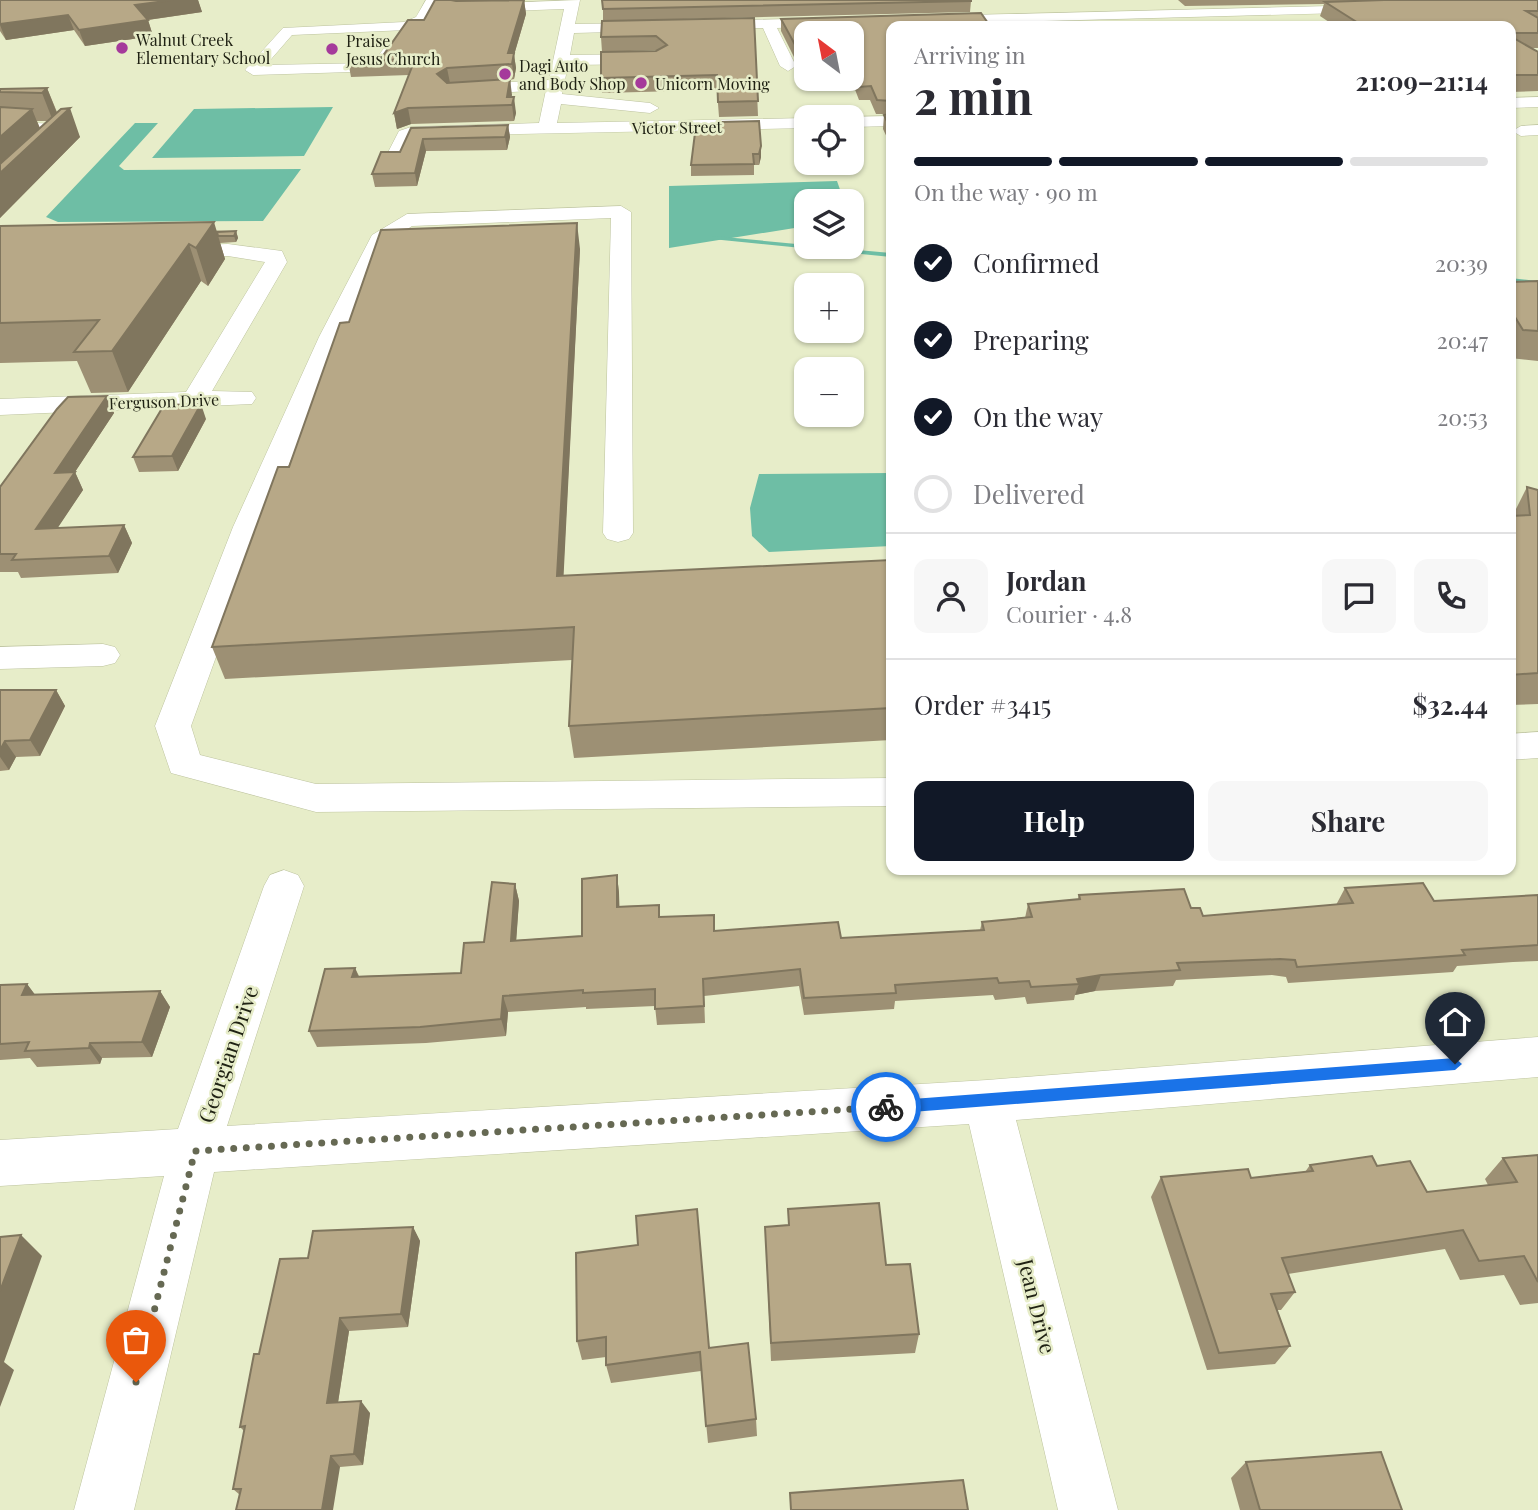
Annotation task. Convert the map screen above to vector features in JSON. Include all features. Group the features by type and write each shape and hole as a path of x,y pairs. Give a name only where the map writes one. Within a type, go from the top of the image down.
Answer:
{"street":[{"path":"406,26 377,68 253,70 286,23 406,26 421,20 433,0"},
{"path":"1054,21 1374,9 1353,0"},
{"path":"393,160 405,135 417,131 547,129 573,2 459,9"},
{"path":"1227,13 1243,21"},
{"path":"688,26 768,24 810,17 840,21"},
{"path":"768,24 788,66"},
{"path":"568,29 662,26"},
{"path":"561,60 657,58"},
{"path":"450,90 553,91 649,106 661,127"},
{"path":"1516,103 1538,102"},
{"path":"864,122 886,121"},
{"name":"Victor Street","path":"547,129 794,123"},
{"path":"0,127 64,129 63,133 0,193"},
{"path":"618,533 621,212 449,216 407,220 379,239 331,337 248,527 173,726 184,764 316,798 886,792"},
{"path":"148,253 228,250 274,256 276,262 194,400"},
{"name":"Ferguson Drive","path":"8,406 243,398"},
{"path":"0,428 8,406"},
{"path":"0,658 103,655"},
{"path":"1516,747 1538,745"},
{"name":"Georgian Drive","path":"104,1510 195,1151 284,886"},
{"path":"0,1163 987,1101 1538,1058"},
{"name":"Jean Drive","path":"987,1101 1088,1510"}],"water":[{"path":"333,107 304,156 152,158 194,109"},
{"path":"135,123 158,123 119,166 124,170 301,169 263,221 58,222 46,217"},
{"path":"837,181 840,189 794,189 794,228 669,248 669,186"},
{"path":"886,473 886,546 769,552 752,536 750,508 759,474"}],"building":[{"path":"0,0 173,0 135,5 148,20 79,30 68,15 0,24"},
{"path":"435,0 524,0 508,53 514,53 512,64 447,68 437,74 447,83 510,79 507,97 514,97 512,105 408,108 394,113 415,59 348,61 382,57 408,20 424,20"},
{"path":"602,0 971,0 971,1 603,9"},
{"path":"1538,0 1538,11 1526,11 1538,18 1538,33 1516,33 1516,21 1355,21 1325,2"},
{"path":"981,13 987,21 886,21 886,101 877,100 871,86 864,87 864,21 794,21 794,43 781,19"},
{"path":"754,18 758,101 718,102 717,75 601,78 601,52 656,51 667,45 656,36 601,37 602,21"},
{"path":"1516,39 1538,52 1538,75 1516,75"},
{"path":"47,88 42,93 0,92 0,89"},
{"path":"0,107 32,109 0,137"},
{"path":"70,108 0,173 0,164 61,109"},
{"path":"759,121 761,146 759,154 753,154 754,164 691,165 695,133 720,133 720,122"},
{"path":"508,125 505,137 423,139 415,173 372,174 381,152 400,152 411,128"},
{"path":"214,222 196,248 189,244 112,351 74,352 99,320 0,323 0,226"},
{"path":"577,223 557,576 886,560 886,708 569,726 574,627 212,647 278,467 289,467 340,323 349,322 381,230"},
{"path":"236,231 234,236 218,236 217,232"},
{"path":"1538,281 1538,331 1523,330 1516,319 1516,282"},
{"path":"107,396 55,473 75,472 36,529 124,525 109,556 12,560 16,554 0,554 0,487 68,397"},
{"path":"201,404 172,456 133,457 164,405"},
{"path":"1527,487 1538,490 1538,673 1516,675 1516,516 1530,515"},
{"path":"0,690 56,690 30,740 5,741 0,750"},
{"path":"617,875 617,907 659,905 659,917 714,915 714,931 838,922 841,938 984,930 982,922 1032,917 1028,904 1080,899 1079,895 1184,889 1191,908 1200,908 1203,916 1353,903 1345,888 1423,883 1434,901 1538,895 1538,945 1462,950 1465,955 1297,967 1295,960 1280,959 1177,963 1180,970 1101,975 1077,979 1079,984 1031,987 1029,981 999,983 997,978 895,985 896,993 804,998 800,969 703,979 704,1006 655,1009 655,989 583,993 583,990 503,996 501,1019 420,1027 309,1031 325,969 355,968 352,977 461,973 464,943 484,942 492,882 515,884 511,941 582,936 582,879"},
{"path":"27,984 22,995 160,991 142,1042 90,1043 89,1048 25,1051 29,1042 0,1044 0,985"},
{"path":"1538,1155 1538,1282 1524,1256 1479,1261 1463,1230 1282,1258 1295,1292 1271,1294 1290,1346 1219,1353 1161,1177 1248,1169 1251,1178 1313,1171 1310,1165 1372,1156 1377,1166 1410,1161 1427,1192 1517,1182 1503,1158"},
{"path":"879,1203 886,1265 910,1264 919,1334 771,1343 765,1227 789,1225 788,1209"},
{"path":"697,1209 709,1348 748,1343 756,1419 706,1426 700,1352 606,1365 606,1337 577,1341 576,1253 638,1245 636,1216"},
{"path":"413,1227 401,1314 340,1318 327,1403 361,1401 354,1454 331,1456 322,1510 236,1510 241,1489 233,1489 245,1426 240,1427 254,1354 259,1354 280,1259 308,1258 313,1231"},
{"path":"21,1235 0,1291 0,1237"},
{"path":"1381,1452 1402,1510 1260,1510 1246,1462"},
{"path":"963,1480 968,1510 791,1510 790,1493"}],"waterway":[{"path":"714,238 886,255"},
{"path":"1516,281 1538,283"}],"way so far":[{"path":"136,1382 195,1151 886,1107"}],"place":[{"name":"Walnut Creek Elementary School","path":"122,48"},
{"name":"Praise Jesus Church","path":"332,49"},
{"name":"Dagi Auto and Body Shop","path":"505,74"},
{"name":"Unicorn Moving","path":"641,83"}],"route":[{"path":"886,1107 1455,1064"}]}
